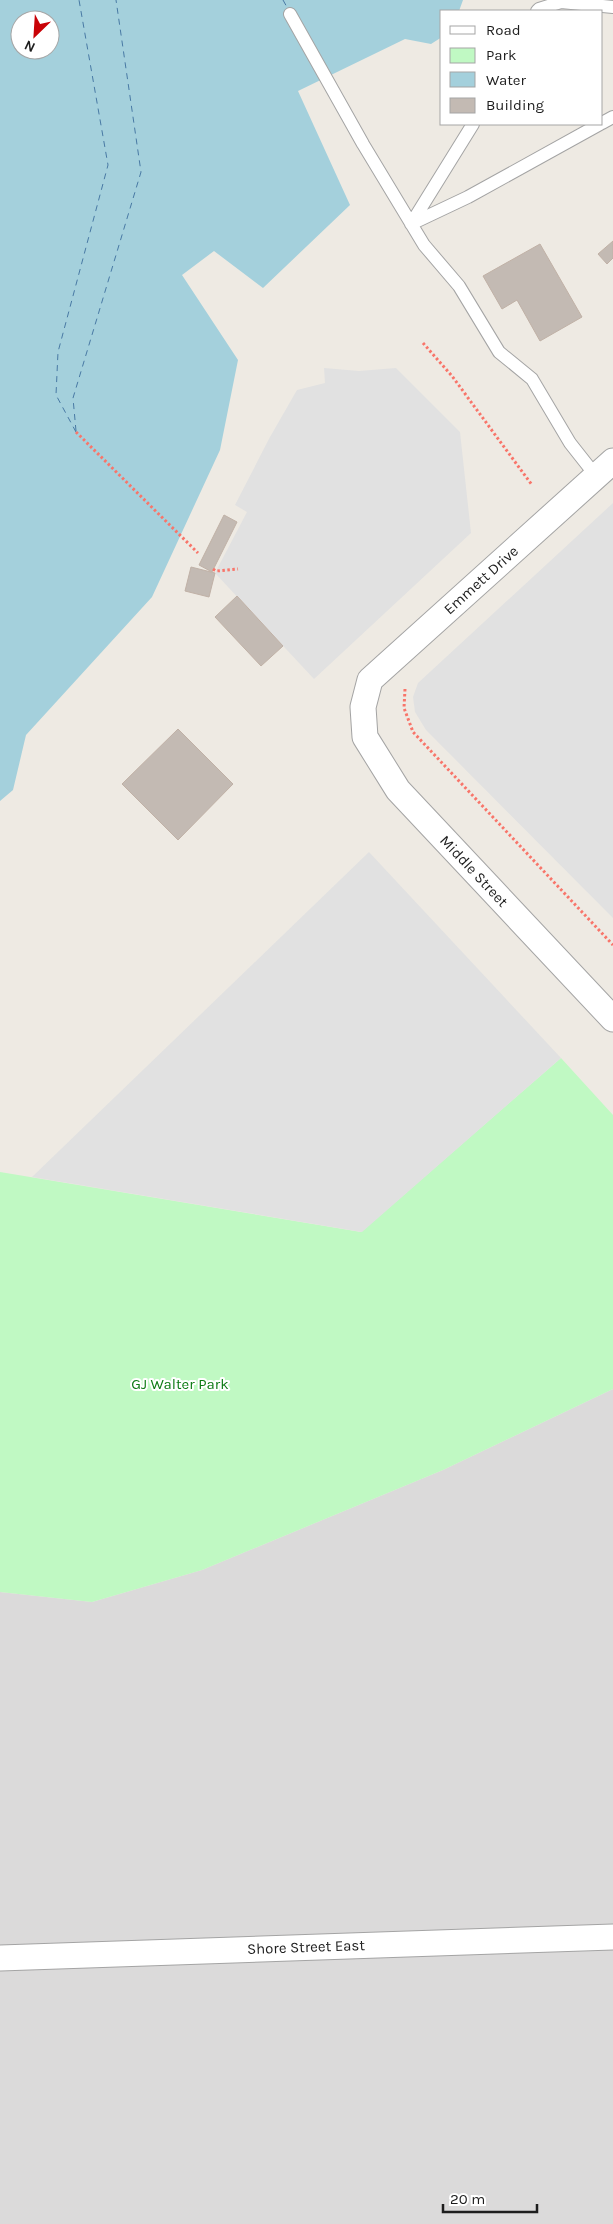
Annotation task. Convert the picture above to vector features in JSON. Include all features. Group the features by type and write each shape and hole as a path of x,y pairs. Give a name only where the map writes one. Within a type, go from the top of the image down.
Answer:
{"street":[{"name":"Emmett Drive","path":"363,707 370,680 605,468"},
{"name":"Middle Street","path":"363,707 365,737 398,790 613,1018"},
{"name":"Shore Street East","path":"0,1958 613,1937"}],"lane":[{"path":"538,10 561,2 613,7"},
{"path":"290,14 363,144 424,244 459,286 500,352 532,379 570,443 605,468"},
{"path":"411,224 472,125"},
{"path":"411,224 468,196 597,125"}],"path":[{"path":"423,343 452,376 532,485"},
{"path":"76,432 202,558"},
{"path":"213,569 216,571 238,569"},
{"path":"406,685 404,708 413,732 613,945"}],"shaded area":[{"path":"324,368 359,371 396,368 460,432 471,533 314,679 215,573 247,512 235,505 270,437 297,390 325,383"},
{"path":"613,503 613,918 426,730 415,712 413,697 418,683"},
{"path":"369,852 561,1058 362,1232 32,1177"},
{"path":"613,1389 613,2224 0,2224 0,1592 92,1602 202,1570 443,1470"}],"green space":[{"name":"GJ Walter Park","path":"561,1058 613,1115 613,1389 443,1470 202,1570 92,1602 0,1592 0,1172 361,1232"}],"water":[{"path":"0,0 463,0 459,10 440,10 440,38 431,44 405,39 298,91 350,205 263,288 214,251 182,275 238,360 220,450 152,597 26,735 13,790 0,801"}],"building":[{"path":"613,241 613,258 607,264 598,254"},
{"path":"540,244 582,317 540,341 517,300 502,309 483,276"},
{"path":"224,515 237,522 212,572 199,565"},
{"path":"191,567 215,573 209,597 185,591"},
{"path":"237,596 283,646 261,666 215,617"},
{"path":"178,729 233,784 178,840 122,784"}],"ferry route":[{"path":"76,432 56,395 58,352 108,165 79,0"},
{"path":"76,431 73,398 141,172 116,0"},
{"path":"283,0 288,9"}]}
